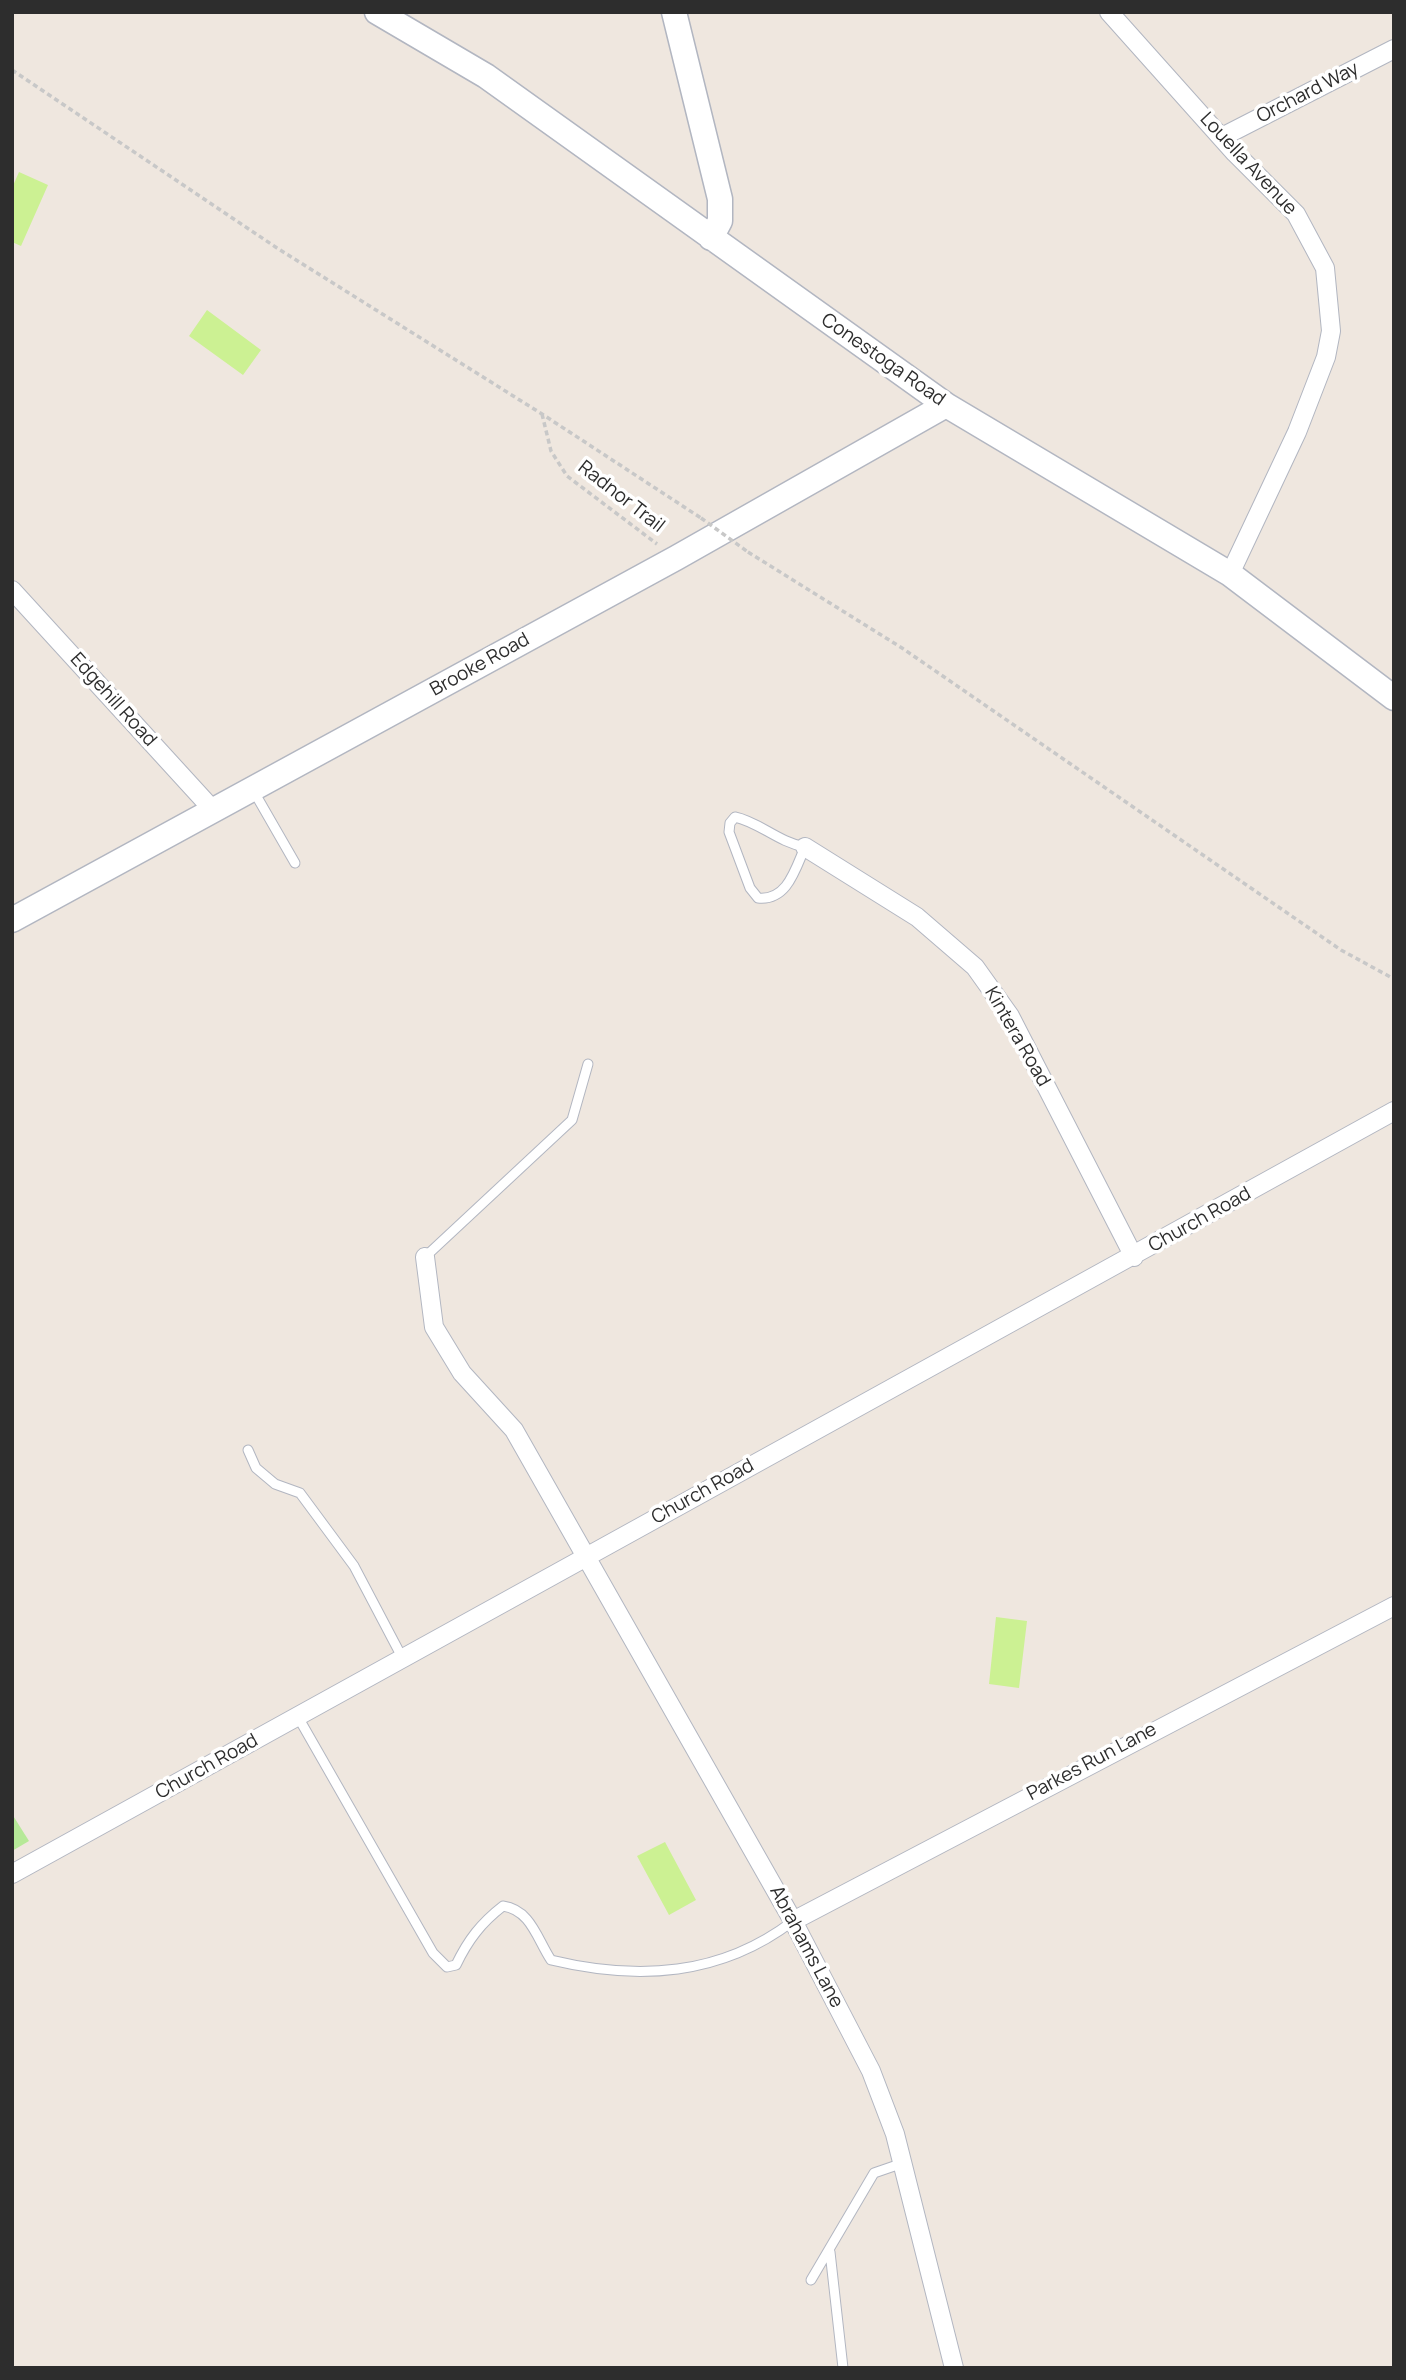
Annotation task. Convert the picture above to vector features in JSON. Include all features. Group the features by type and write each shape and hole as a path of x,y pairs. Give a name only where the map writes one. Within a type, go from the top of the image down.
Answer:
{"main road":[{"name":"Conestoga Road","path":"377,12 486,76 946,405 1230,574 1394,698"},
{"path":"674,12 720,199 720,221 711,238"},
{"name":"Brooke Road","path":"12,920 676,558 946,405"}],"street":[{"name":"Louella Avenue","path":"1110,12 1222,137 1296,214 1314,243 1325,268 1331,331 1326,357 1297,432 1230,574"},
{"name":"Orchard Way","path":"1222,137 1394,49"},
{"name":"Edgehill Road","path":"12,590 213,810"},
{"name":"Kintera Road","path":"805,847 917,917 975,967 1010,1016 1134,1257"},
{"name":"Church Road","path":"12,1874 1134,1257 1394,1111"},
{"name":"Abrahams Lane","path":"425,1257 433,1327 462,1373 514,1430 793,1921 871,2071 902,2163 954,2368"},
{"name":"Parkes Run Lane","path":"793,1921 1394,1606"}],"lane":[{"path":"252,789 295,863"},
{"path":"736,817 744,819 775,838 805,847 794,873 779,895 771,899 758,898 750,888 729,832 730,823 736,817"},
{"path":"425,1257 572,1120 588,1064"},
{"path":"248,1450 256,1468 275,1484 300,1493 316,1514 354,1566 404,1659"},
{"path":"298,1717 433,1953 447,1967 456,1965 469,1939 503,1906 516,1908 528,1918 551,1960 583,1968 658,1972 715,1964 768,1940 793,1921"},
{"path":"811,2280 830,2252 874,2173 902,2163"},
{"path":"830,2252 843,2368"}],"path":[{"path":"12,70 277,248 542,414 748,552 902,648 1341,950 1394,979"},
{"name":"Radnor Trail","path":"542,414 551,451 567,476 676,558"}],"green space":[{"path":"19,172 48,185 21,246 12,242 12,188"},
{"path":"207,310 261,350 243,375 189,336"},
{"path":"996,1617 1027,1621 1019,1688 989,1684"},
{"path":"12,1814 29,1841 12,1851"},
{"path":"665,1842 696,1900 669,1915 637,1856"}]}
